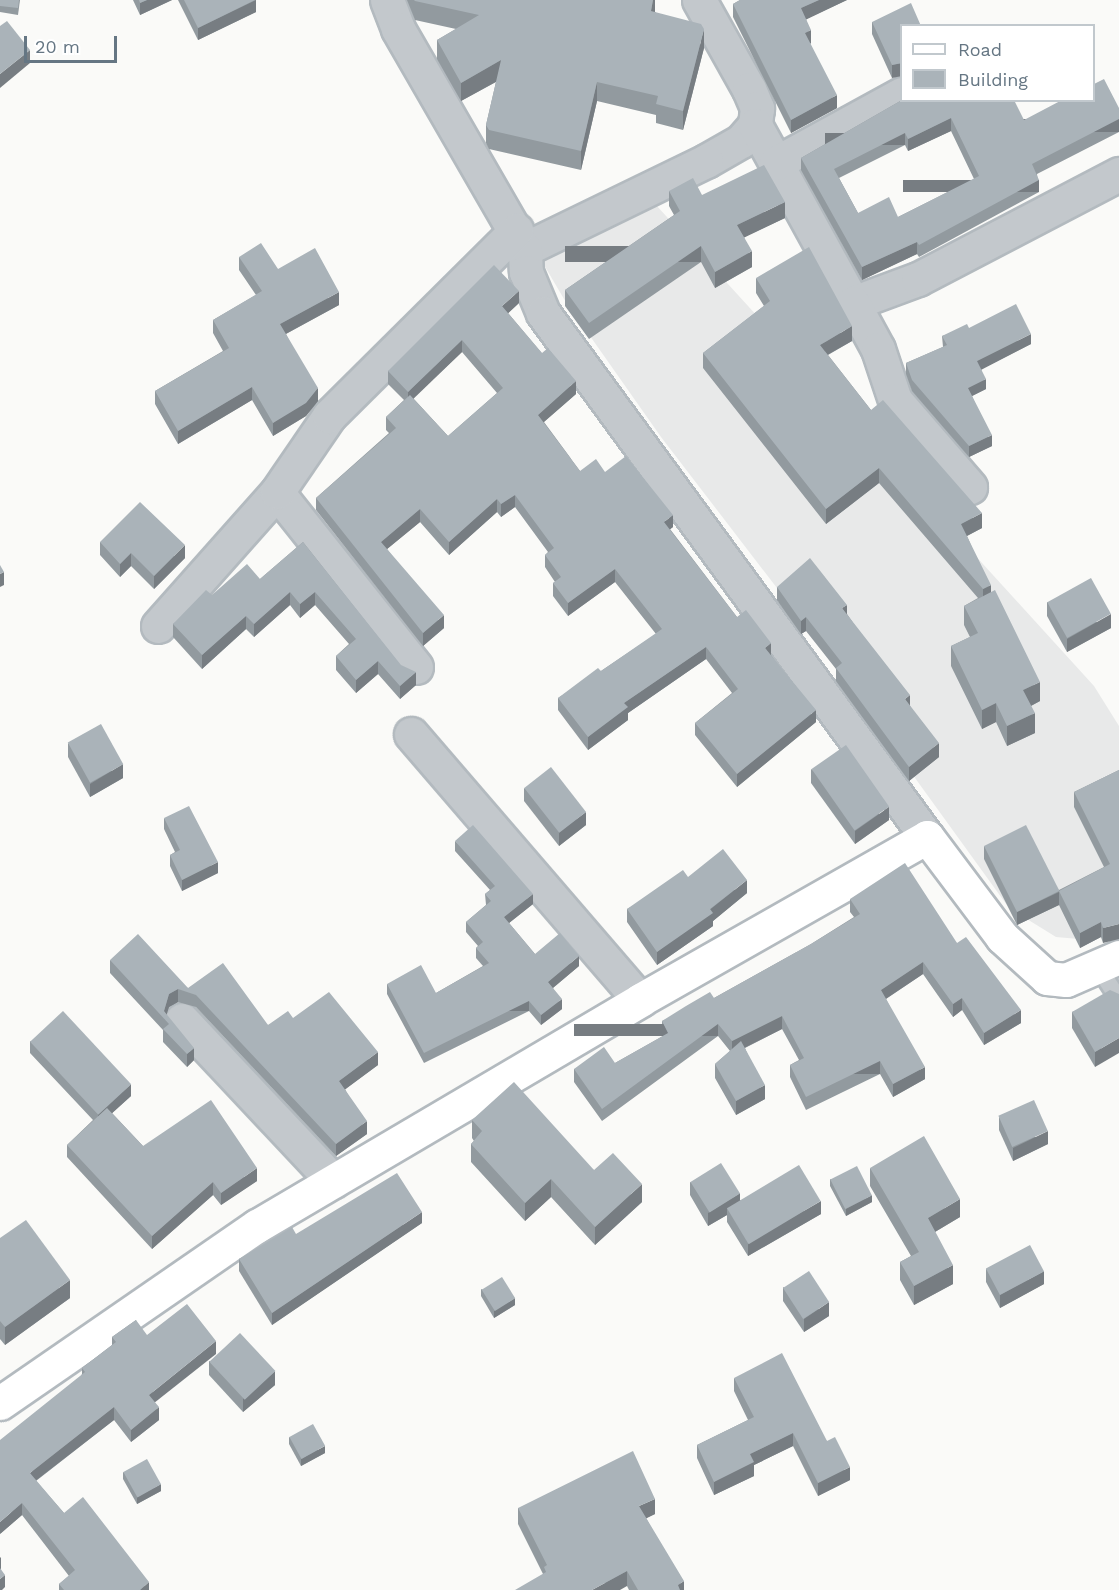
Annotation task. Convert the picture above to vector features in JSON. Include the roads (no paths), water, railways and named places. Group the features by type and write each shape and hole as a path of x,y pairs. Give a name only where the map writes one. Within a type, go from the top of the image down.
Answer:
{"street":[{"path":"387,0 398,29 520,239 526,272 543,313 708,544 1002,937 1027,963 1047,978 1066,980 1109,962"},
{"path":"699,0 749,89 756,108 755,125 878,349 894,400 970,487"},
{"path":"776,163 900,95"},
{"path":"158,626 276,492 329,416 520,239 706,161 741,141 755,125"},
{"path":"853,303 918,279 1119,174"},
{"path":"276,492 416,667"},
{"path":"411,734 640,1000"},
{"path":"0,1403 131,1310 333,1181 640,1000 927,837"},
{"path":"182,1020 333,1181"}],"lane":[{"path":"1109,962 1119,999"}]}
